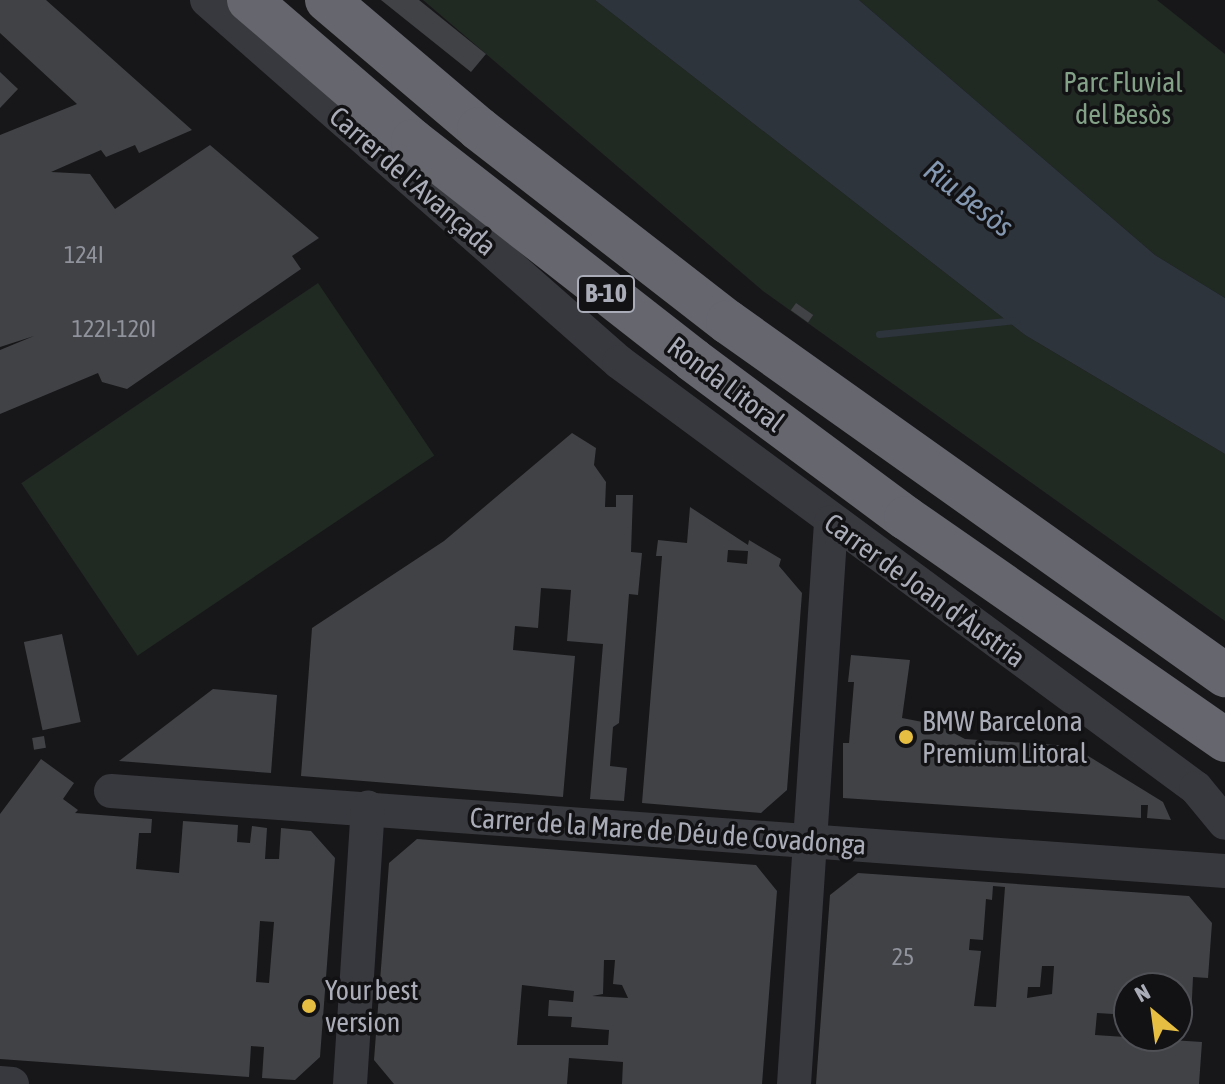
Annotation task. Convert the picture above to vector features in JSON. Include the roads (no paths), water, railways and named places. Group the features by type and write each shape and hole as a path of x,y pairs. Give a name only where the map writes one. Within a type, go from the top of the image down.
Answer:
{"highway":[{"name":"Ronda Litoral","path":"249,0 413,141 657,332 906,518 1225,740"},
{"name":"Ronda Litoral","path":"327,0 479,129 728,322 1225,675"}],"street":[{"name":"Carrer de l'Avançada","path":"207,0 619,362"},
{"name":"Carrer de Joan d'Àustria","path":"619,362 831,522 1196,788 1225,823"},
{"path":"794,1084 813,843 831,522"},
{"name":"Carrer de la Mare de Déu de Covadonga","path":"111,791 1225,871"},
{"path":"350,1084 368,808"},
{"path":"0,1083 12,1084"}],"water":[{"name":"Riu Besòs","path":"595,0 859,0 1155,255 1225,298 1225,454 1025,335"}],"waterway":[{"path":"879,334 1016,320"}],"place":[{"name":"BMW Barcelona Premium Litoral","path":"906,737"},
{"name":"Your best version","path":"309,1006"}],"park label":[{"name":"Parc Fluvial del Besòs","path":"1123,98"}]}
